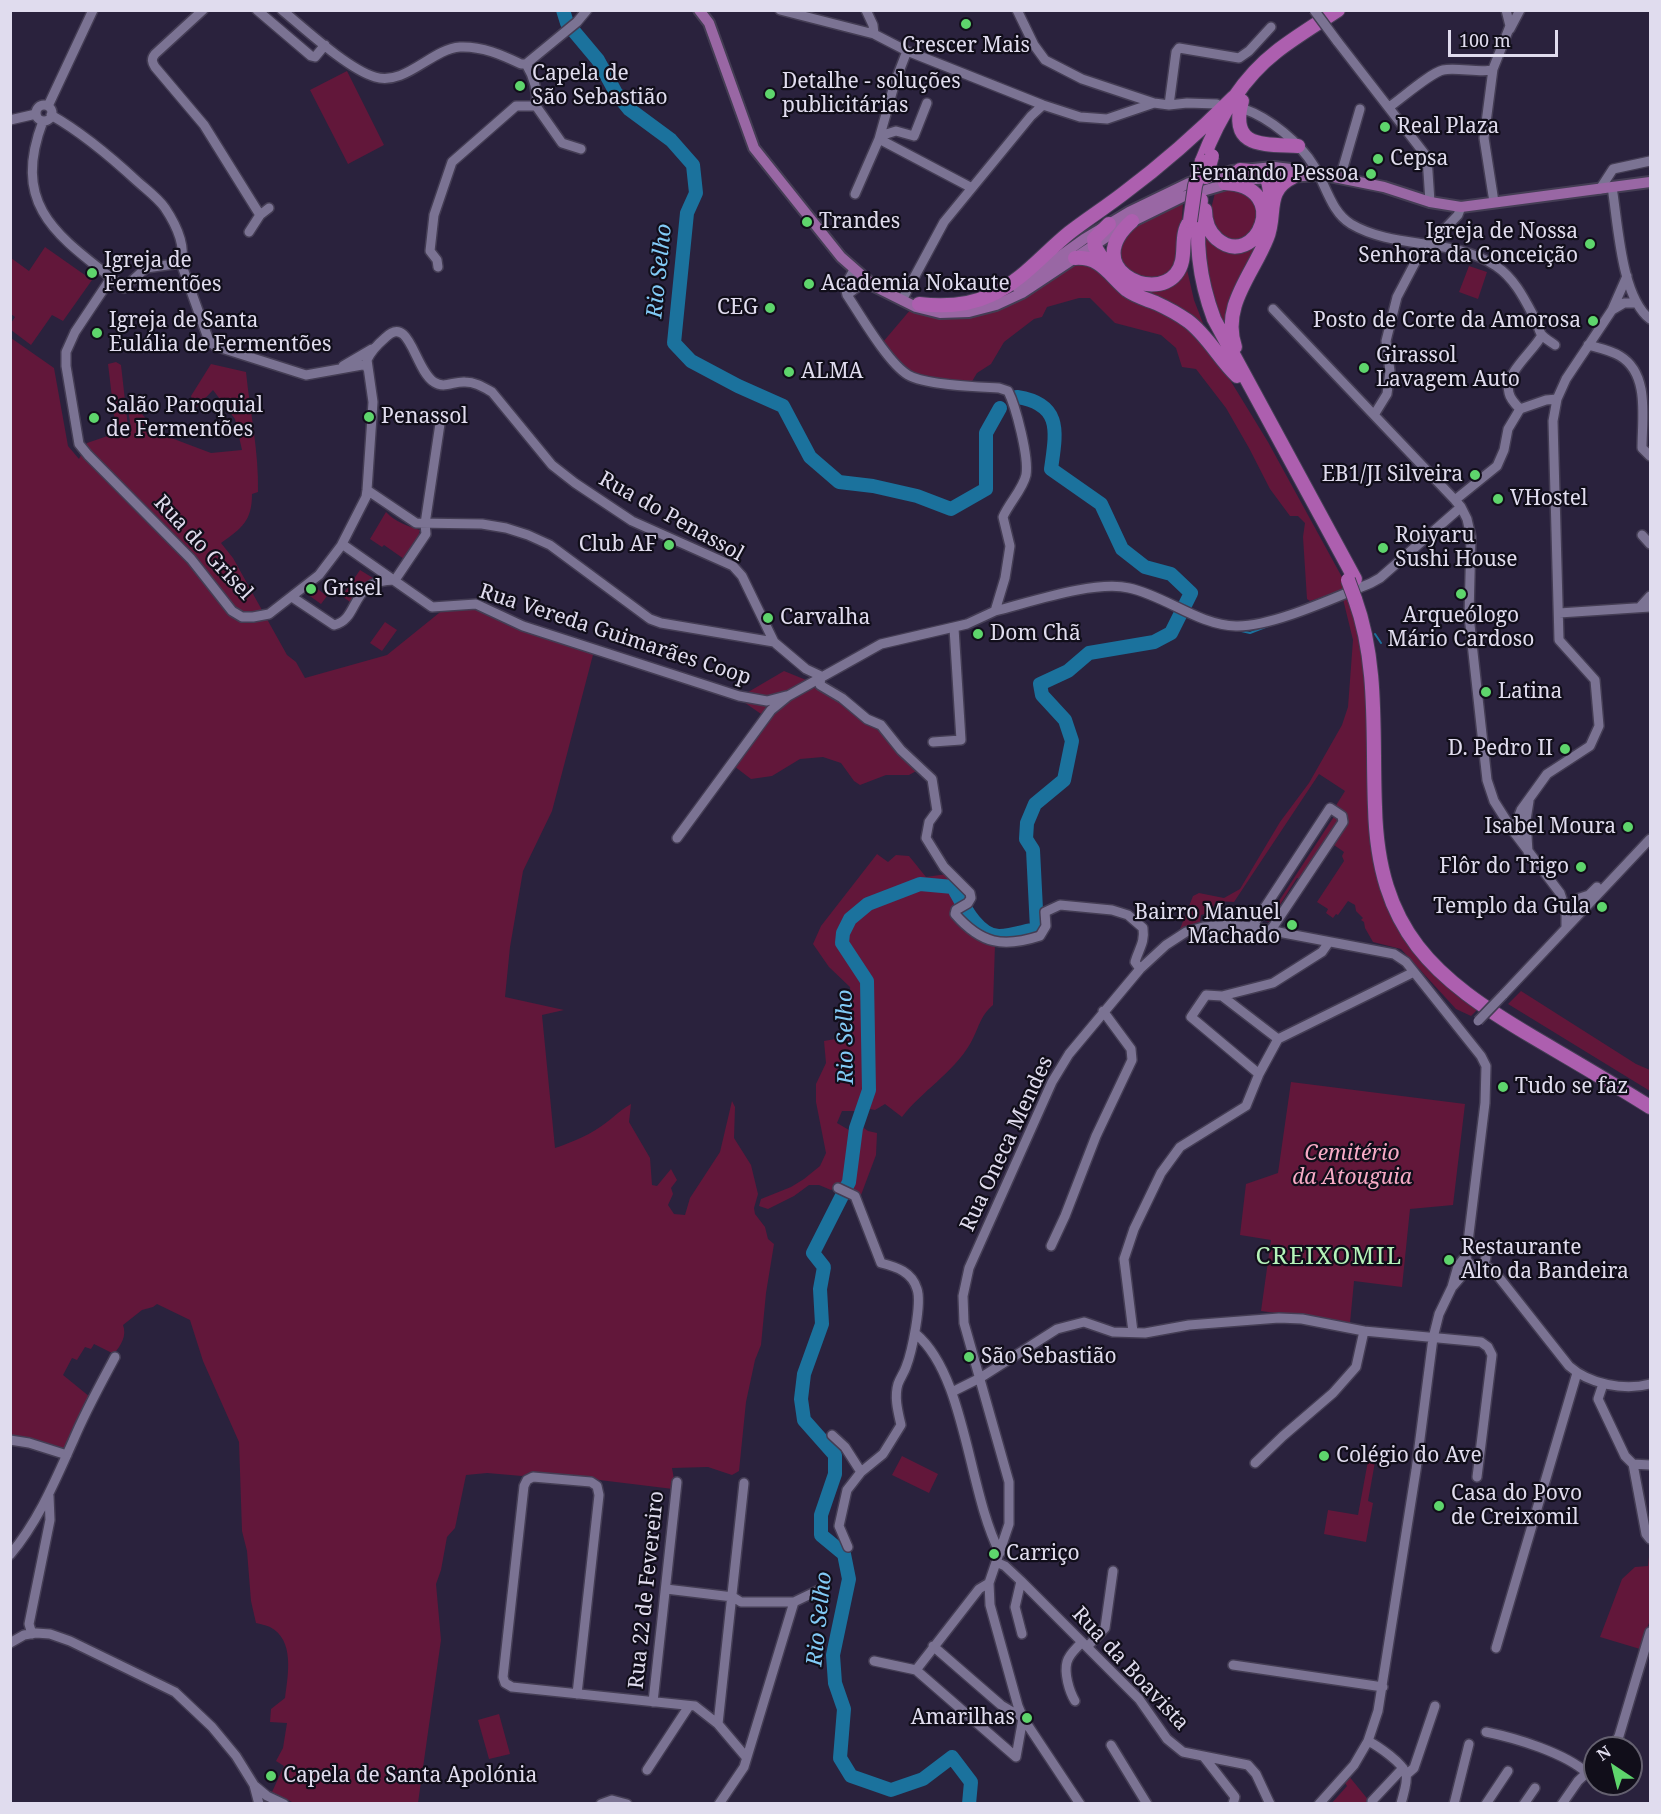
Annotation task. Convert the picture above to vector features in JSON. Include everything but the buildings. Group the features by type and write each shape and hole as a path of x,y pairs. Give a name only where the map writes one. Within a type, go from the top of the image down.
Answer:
{"highway":[{"path":"1298,146 1266,144 1245,136 1240,132 1237,121 1240,102 1254,72 1268,59 1338,10"},
{"path":"1351,10 1282,57 1217,125 1195,186 1192,272 1198,295 1213,335 1239,374 1352,580 1374,641 1378,669 1385,840 1393,880 1411,922 1439,960 1480,996 1650,1097"},
{"path":"919,304 947,306 968,303 989,296 1015,281 1070,232 1141,180 1213,118 1240,102"},
{"path":"1132,221 1118,235 1114,246 1114,258 1124,275 1148,284 1164,282 1175,275 1183,256 1184,229 1194,220 1201,200 1207,158"},
{"path":"1240,170 1261,172 1267,177 1272,211"},
{"path":"1239,374 1230,330 1231,319 1248,273 1269,234 1275,194 1283,183 1293,177"},
{"path":"1201,200 1205,207 1206,225 1215,238 1230,246 1247,244 1259,234 1262,227 1264,214 1261,201 1246,187 1225,183"},
{"path":"1109,224 1096,237 1094,245 1114,276"},
{"path":"1074,258 1089,258 1096,261 1127,290 1175,313 1196,328 1239,374"},
{"path":"1358,598 1371,678 1375,809 1379,855 1390,895 1405,927 1432,965 1471,999 1650,1107"}],"main road":[{"path":"699,10 709,22 716,39 754,148 834,249 854,270 866,280 916,308 940,313 960,313 984,308 1022,293 1132,221 1174,200 1225,183 1267,177 1319,175"},
{"path":"902,300 950,309 989,301 1023,283 1139,206 1189,183 1240,170 1286,168 1384,187 1430,202 1461,207 1650,182"}],"street":[{"path":"93,10 44,114 33,146 31,169 38,204 65,241 124,288 146,268 181,263"},
{"path":"203,10 152,57 152,62 204,125 260,215"},
{"path":"257,10 311,56 315,57 325,45"},
{"path":"282,10 325,45 364,71 379,77 395,76 458,47 476,47 524,64 532,72 537,93 536,106 562,143 581,148"},
{"path":"524,64 577,22 587,10"},
{"path":"780,10 874,34 907,51 1043,105 1080,117 1107,119 1154,103"},
{"path":"866,10 873,25 874,34"},
{"path":"1017,10 1034,45 1045,60 1082,79 1154,103 1217,104"},
{"path":"1314,10 1427,157 1430,202"},
{"path":"1506,10 1509,31"},
{"path":"1494,202 1484,138 1493,69 1520,10"},
{"path":"1169,105 1176,52 1179,48 1239,58 1249,51 1271,27"},
{"path":"855,194 879,138 895,82 907,51"},
{"path":"1389,107 1443,70 1468,68 1485,71 1493,69"},
{"path":"1240,102 1298,146 1319,175 1334,206 1350,223 1379,234 1469,253 1495,265 1511,278 1535,318 1542,335 1555,345"},
{"path":"879,138 896,131 914,136 927,103"},
{"path":"902,300 944,222 1031,116 1043,105"},
{"path":"438,267 437,260 430,251 434,215 452,162 516,106 536,106"},
{"path":"1341,178 1360,109"},
{"path":"10,120 44,114 83,135 159,201 173,223 184,251 181,263 204,332 215,346 306,375 362,365 368,369"},
{"path":"879,138 972,188"},
{"path":"1600,189 1613,169 1650,161"},
{"path":"1612,187 1628,285 1637,303 1650,319"},
{"path":"1374,415 1387,393 1390,371 1386,341 1397,297 1418,257 1458,215 1461,207"},
{"path":"249,232 260,215 269,208"},
{"path":"854,270 845,286 847,295 883,347 909,376 934,382 999,388 1008,391 1014,402 1025,455 1026,474 1003,517 1010,546 1005,578 995,611"},
{"path":"1513,831 1521,810 1547,774 1590,746 1599,726 1594,680 1559,640 1553,421 1557,399 1566,379 1612,310 1627,276"},
{"name":"Rua do Grisel","path":"111,278 75,332 66,352 66,366 79,444 196,564 232,611 242,617 269,614 319,575 342,544 366,497 373,402 367,360 376,347"},
{"path":"847,295 866,280"},
{"path":"1612,310 1624,303 1637,303"},
{"path":"1273,309 1458,504 1467,519 1471,537 1469,616 1487,780 1494,801 1513,831 1560,893 1565,910 1566,928"},
{"name":"Rua do Penassol","path":"376,347 389,333 403,332 420,366 435,383 443,386 455,382 467,382 480,385 492,392 552,465 575,483 632,521 733,566 742,576 774,642"},
{"path":"1520,409 1509,394 1508,384 1518,366 1542,335"},
{"path":"1588,345 1622,357 1637,376 1642,388 1642,448 1650,456"},
{"path":"335,371 376,347"},
{"path":"677,838 771,710 788,696 821,676 881,644 954,628 995,611 1095,586 1114,585 1131,588 1219,624 1237,626 1281,617 1371,584 1380,578 1497,466 1504,450 1508,429 1520,409 1546,400 1557,399"},
{"path":"292,597 334,625 344,620 371,583 395,580 426,534 425,524 441,417"},
{"path":"367,490 416,523 482,524 528,535 550,545 650,619 661,623 774,642 806,669 821,676"},
{"path":"1642,534 1650,544"},
{"name":"Rua Vereda Guimarães Coop","path":"342,544 432,607 476,604 523,626 739,696 767,701 788,696"},
{"path":"1559,612 1645,607 1650,596"},
{"path":"933,742 961,740 954,628"},
{"path":"821,676 820,685 842,698 867,719 881,725 901,750 932,779 937,811 929,822 926,838 944,867 970,893 971,898 964,906 956,910 956,914 977,935 990,942 1040,936 1046,926 1045,912 1060,905 1112,910 1128,915 1143,928 1145,940 1135,962 1140,969"},
{"path":"1528,801 1526,819 1528,852"},
{"path":"1252,927 1330,808 1342,816 1342,822 1271,930"},
{"path":"1513,831 1526,819"},
{"path":"1565,910 1567,902 1589,895 1650,831"},
{"path":"1465,1035 1650,839"},
{"path":"1560,893 1575,899 1583,906 1580,913 1571,916 1565,910"},
{"name":"Rua Oneca Mendes","path":"989,1583 1009,1524 1009,1482 964,1323 963,1296 969,1268 1052,1082 1069,1054 1140,969 1166,945 1186,932 1203,927 1230,925 1252,927 1394,954 1406,962 1481,1056 1485,1066 1485,1103 1471,1228 1466,1253 1458,1266 1432,1338 1416,1470 1378,1711 1368,1741 1354,1765 1319,1803"},
{"path":"1259,1074 1191,1017 1206,995 1222,996 1273,982 1322,952 1329,942"},
{"path":"1133,1332 1124,1259 1134,1229 1161,1173 1180,1147 1246,1106 1259,1074 1278,1039 1414,972"},
{"path":"1222,996 1278,1039"},
{"path":"1051,1246 1096,1136 1132,1060 1131,1049 1103,1011"},
{"path":"838,1188 855,1196 881,1263 895,1266 906,1272 918,1289 916,1334 907,1367 898,1384 896,1406 901,1425 883,1454 861,1472 846,1490 839,1526 848,1547"},
{"path":"1452,1287 1465,1272 1479,1265 1486,1256 1471,1228"},
{"path":"1482,1248 1474,1246 1466,1253 1468,1264 1479,1265 1494,1271 1577,1373 1603,1384 1638,1387 1650,1384"},
{"path":"952,1392 980,1378 1057,1329 1084,1322 1113,1332 1145,1333 1189,1325 1279,1318 1302,1319 1364,1331 1481,1342 1488,1347 1492,1355 1477,1477"},
{"path":"1255,1463 1283,1436 1334,1394 1356,1367 1364,1331"},
{"path":"916,1334 924,1341 935,1358 952,1392 983,1515 998,1557"},
{"path":"10,1555 27,1534 49,1496 95,1393 115,1357"},
{"path":"1496,1648 1577,1373"},
{"path":"1603,1384 1598,1399 1625,1456 1633,1464 1646,1534 1650,1539"},
{"path":"832,1436 845,1447 861,1472"},
{"path":"10,1440 29,1443 67,1455"},
{"path":"1633,1464 1650,1465"},
{"path":"577,1694 599,1495 597,1486 591,1482 533,1477 527,1480 524,1486 503,1677 505,1683 512,1687 577,1694 653,1702 689,1706 695,1706 718,1724 746,1757"},
{"name":"Rua 22 de Fevereiro","path":"653,1702 677,1482"},
{"path":"718,1724 744,1483"},
{"path":"32,1634 29,1624 50,1520 49,1496"},
{"name":"Rua da Boavista","path":"998,1557 1139,1699 1167,1738 1183,1752 1248,1765 1256,1774 1269,1803"},
{"path":"1075,1701 1068,1682 1066,1666 1072,1653 1105,1628 1113,1571"},
{"path":"1021,1581 1015,1607 1022,1634"},
{"path":"916,1670 980,1589 989,1583"},
{"path":"989,1583 990,1605 1023,1718 1080,1803"},
{"path":"666,1589 733,1597 741,1602 794,1602 822,1589"},
{"path":"719,1803 744,1767 794,1602"},
{"path":"1619,1736 1650,1632"},
{"path":"10,1643 24,1635 50,1634 70,1641 175,1692 212,1727 236,1756 254,1785 259,1803 264,1801 282,1803"},
{"path":"933,1646 1001,1705 1023,1718"},
{"path":"874,1661 916,1670 1016,1757 1023,1718"},
{"path":"1233,1665 1383,1687"},
{"path":"647,1770 689,1706"},
{"path":"1372,1801 1405,1772 1414,1768 1435,1706"},
{"path":"1486,1732 1533,1745 1583,1770"},
{"path":"1368,1741 1379,1747 1405,1772"},
{"path":"1454,1803 1469,1744"},
{"path":"1110,1745 1147,1803"},
{"path":"1204,1757 1235,1797 1233,1803"},
{"path":"1486,1803 1508,1771"},
{"path":"1401,1803 1405,1772"},
{"path":"1562,1803 1583,1778"},
{"path":"254,1785 267,1796 282,1803"},
{"path":"1524,1803 1535,1788"},
{"path":"601,1803 612,1800 627,1803"}],"green space":[{"path":"347,71 384,145 348,164 310,90"},
{"path":"1236,188 1256,202 1257,229 1236,242 1216,231 1210,213 1216,189"},
{"path":"1183,201 1180,252 1171,273 1154,278 1142,278 1131,272 1119,259 1126,230"},
{"path":"1269,222 1225,332 1211,282 1203,230 1225,249"},
{"path":"45,247 92,280 63,321 52,315 31,345 11,330 11,323 15,317 11,314 11,258 29,271"},
{"path":"1081,263 1100,268 1183,323 1216,357 1268,442 1347,589 1310,601 1307,599 1303,537 1305,523 1298,516 1290,516 1270,489 1226,408 1196,369 1182,367 1176,348 1161,335 1115,323 1090,298 1079,298 1047,307 1042,317 1034,319 1004,342 991,364 977,373 971,383 916,375 901,366 883,342 911,309 967,316"},
{"path":"1186,265 1194,300 1206,331 1139,293 1139,287"},
{"path":"1469,266 1487,272 1478,299 1459,292"},
{"path":"11,338 54,368 68,446 79,459 87,443 131,428 127,404 139,401 142,414 158,433 211,453 242,450 235,419 213,390 195,409 191,396 211,364 246,372 256,447 258,492 252,494 250,511 244,523 221,543 233,558 287,655 296,662 305,678 387,655 444,609 474,606 594,651 552,811 523,871 510,947 505,997 564,1010 542,1015 555,1148 595,1130 631,1104 629,1122 650,1158 652,1185 657,1186 671,1169 677,1180 671,1188 673,1194 668,1205 674,1214 685,1215 690,1198 720,1152 732,1101 735,1107 734,1138 751,1165 758,1194 754,1208 755,1214 765,1227 768,1239 774,1244 761,1345 755,1360 746,1402 739,1471 732,1475 708,1467 672,1468 673,1489 534,1472 522,1476 487,1473 466,1475 455,1528 447,1537 436,1584 441,1640 418,1803 294,1803 272,1792 284,1766 276,1761 283,1748 287,1723 270,1722 271,1709 285,1698 288,1669 287,1649 278,1633 270,1627 256,1623 251,1601 247,1551 242,1531 239,1442 203,1361 190,1320 157,1304 142,1310 123,1325 124,1337 114,1354 94,1344 91,1349 85,1347 77,1360 72,1358 63,1375 90,1397 63,1453 11,1440"},
{"path":"116,362 121,365 128,427 116,431 108,364"},
{"path":"386,512 398,521 420,530 404,559 384,545 382,547 370,539"},
{"path":"360,570 373,578 364,583 361,588 353,587 351,591 355,594 350,602 342,596"},
{"path":"315,587 327,596 321,604 307,594"},
{"path":"1350,597 1363,643 1369,713 1374,845 1426,966 1456,995 1478,1009 1471,1016 1456,1009 1401,949 1373,942 1355,905 1348,901 1333,918 1326,913 1328,909 1317,902 1344,861 1342,856 1344,852 1334,845 1348,824 1347,815 1335,807 1345,791 1319,774 1234,902 1216,901 1211,912 1201,915 1200,922 1180,929 1193,896 1199,893 1224,898 1240,889 1280,822 1309,783 1342,725 1348,707 1353,640 1343,599"},
{"path":"385,622 397,630 382,651 370,643"},
{"path":"784,671 811,682 880,726 920,769 909,775 886,775 860,785 854,781 841,763 823,757 800,759 772,776 751,779 730,763 764,716 738,698"},
{"path":"1335,815 1339,820 1301,880 1297,878 1269,922 1266,921"},
{"path":"877,854 888,862 896,855 909,856 926,877 947,874 967,894 967,900 952,912 995,944 993,1005 955,1064 902,1117 885,1104 875,1110 860,1107 856,1111 842,1111 837,1123 849,1130 861,1126 877,1133 876,1155 861,1195 839,1186 831,1190 819,1185 809,1185 794,1196 768,1209 759,1206 761,1199 804,1179 820,1166 826,1153 816,1102 816,1084 826,1063 824,1041 852,1036 850,987 829,967 813,944 821,926"},
{"path":"1235,912 1231,918 1205,920 1205,916"},
{"path":"1521,991 1636,1064 1650,1070 1650,1091 1508,1004"},
{"name":"Cemitério da Atouguia","path":"1291,1082 1465,1104 1453,1205 1410,1209 1402,1287 1354,1281 1350,1323 1261,1311 1271,1240 1240,1235 1246,1184 1278,1173"},
{"path":"902,1456 938,1474 929,1493 892,1475"},
{"path":"1368,1461 1375,1462 1368,1501 1373,1503 1366,1542 1324,1534 1328,1510 1358,1515"},
{"path":"1649,1556 1650,1620 1640,1649 1600,1637 1622,1579 1635,1567 1648,1566"},
{"path":"499,1714 510,1754 489,1759 478,1720"},
{"path":"1348,1775 1371,1804 1331,1804 1347,1786 1345,1783 1347,1781 1344,1779"}],"waterway":[{"name":"Rio Selho","path":"563,10 567,23 598,60 616,93 629,109 671,140 693,165 696,193 687,213 674,343 691,361 738,386 783,406 810,457 839,482 873,486 917,496 951,509 986,489 986,433 1000,408"},
{"name":"Rio Selho","path":"969,1804 971,1782 952,1757 923,1779 891,1790 851,1776 840,1758 844,1709 835,1683 833,1655 849,1579 844,1554 821,1535 821,1515 835,1474 835,1455 804,1420 801,1399 804,1374 822,1324 820,1289 824,1267 813,1253 849,1182 856,1128 869,1090 867,981 842,943 843,933 850,919 868,904 920,884 953,887 972,918 992,935 1000,936 1037,929 1033,850 1026,839 1027,823 1035,804 1064,780 1072,741 1065,720 1042,695 1040,684 1068,671 1089,653 1154,642 1171,633 1191,593 1171,574 1145,567 1122,549 1101,504 1051,469 1055,432 1049,413 1042,406 1017,397"},
{"path":"1237,630 1250,633 1268,626"},
{"path":"1375,634 1381,643"}],"place":[{"name":"Crescer Mais","path":"966,24"},
{"name":"Capela de São Sebastião","path":"520,86"},
{"name":"Detalhe - soluções publicitárias","path":"770,94"},
{"name":"Real Plaza","path":"1385,127"},
{"name":"Cepsa","path":"1378,159"},
{"name":"Fernando Pessoa","path":"1371,174"},
{"name":"Trandes","path":"807,222"},
{"name":"Igreja de Nossa Senhora da Conceição","path":"1590,244"},
{"name":"Igreja de Fermentões","path":"92,273"},
{"name":"Academia Nokaute","path":"809,284"},
{"name":"CEG","path":"770,308"},
{"name":"Posto de Corte da Amorosa","path":"1593,321"},
{"name":"Igreja de Santa Eulália de Fermentões","path":"97,333"},
{"name":"Girassol Lavagem Auto","path":"1364,368"},
{"name":"ALMA","path":"789,372"},
{"name":"Penassol","path":"369,417"},
{"name":"Salão Paroquial de Fermentões","path":"94,418"},
{"name":"EB1/JI Silveira","path":"1475,475"},
{"name":"VHostel","path":"1498,499"},
{"name":"Club AF","path":"669,545"},
{"name":"Roiyaru Sushi House","path":"1383,548"},
{"name":"Grisel","path":"311,589"},
{"name":"Arqueólogo Mário Cardoso","path":"1461,594"},
{"name":"Carvalha","path":"768,618"},
{"name":"Dom Chã","path":"978,634"},
{"name":"Latina","path":"1486,692"},
{"name":"D. Pedro II","path":"1565,749"},
{"name":"Isabel Moura","path":"1628,827"},
{"name":"Flôr do Trigo","path":"1581,867"},
{"name":"Templo da Gula","path":"1602,907"},
{"name":"Bairro Manuel Machado","path":"1292,925"},
{"name":"Tudo se faz","path":"1503,1087"},
{"name":"Restaurante Alto da Bandeira","path":"1449,1260"},
{"name":"São Sebastião","path":"969,1357"},
{"name":"Colégio do Ave","path":"1324,1456"},
{"name":"Casa do Povo de Creixomil","path":"1439,1506"},
{"name":"Carriço","path":"994,1554"},
{"name":"Amarilhas","path":"1027,1718"},
{"name":"Capela de Santa Apolónia","path":"271,1776"}],"district":[{"name":"CREIXOMIL","path":"1329,1257"}]}
